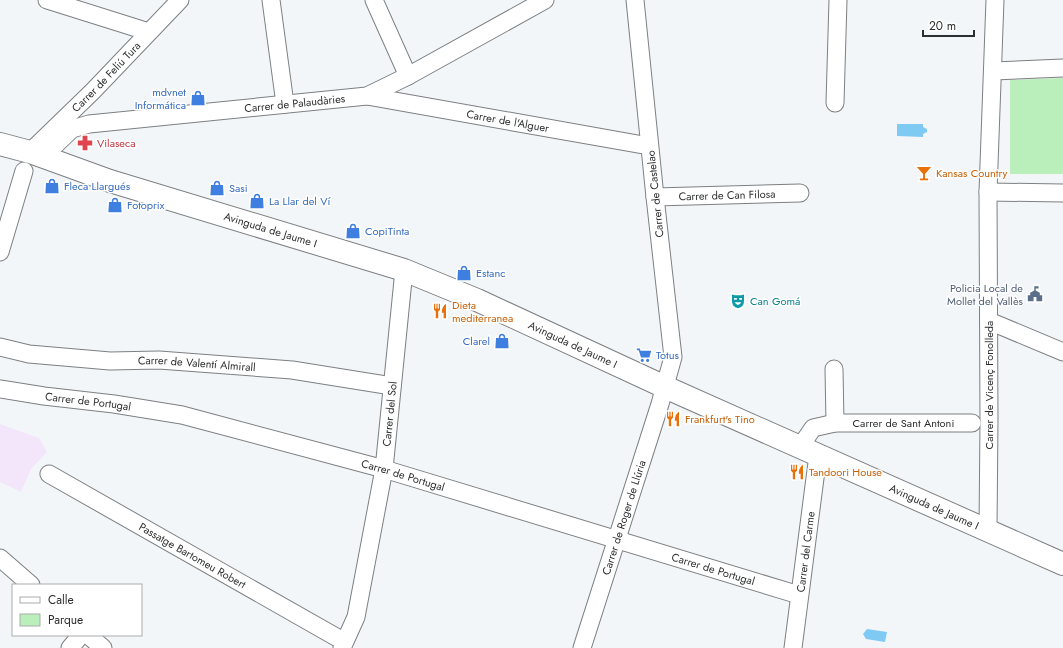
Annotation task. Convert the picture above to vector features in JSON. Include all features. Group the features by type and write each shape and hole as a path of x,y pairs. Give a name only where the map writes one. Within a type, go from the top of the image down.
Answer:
{"street":[{"path":"47,0 93,6 149,32"},
{"name":"Carrer de Feliú Tura","path":"27,161 77,105 180,0"},
{"path":"271,0 285,104"},
{"path":"374,0 408,76"},
{"name":"Carrer de Palaudàries","path":"27,161 50,150 72,129 89,124 367,96 408,76 545,0"},
{"name":"Carrer de Castelao","path":"635,0 654,197 673,357 665,387"},
{"path":"835,103 838,0"},
{"name":"Carrer de Vicenç Fonolleda","path":"988,529 990,421 988,192 995,0"},
{"path":"993,71 1063,68"},
{"name":"Carrer de l'Alguer","path":"367,96 649,146"},
{"path":"77,105 89,124"},
{"name":"Avinguda de Jaume I","path":"0,144 27,161 110,181 404,270 477,300 665,387 988,529 1063,564"},
{"path":"0,252 27,161"},
{"path":"988,192 1063,193"},
{"name":"Carrer de Can Filosa","path":"654,197 800,193"},
{"name":"Carrer del Sol","path":"339,643 356,617 384,470 404,270"},
{"path":"989,321 1063,352"},
{"name":"Carrer de Valentí Almirall","path":"0,347 29,354 110,361 159,360 292,370 392,386"},
{"path":"834,369 835,422"},
{"name":"Carrer de Roger de Llúria","path":"582,648 665,387"},
{"name":"Carrer de Portugal","path":"0,389 44,396 114,404 182,415 384,470 799,595"},
{"name":"Carrer de Sant Antoni","path":"809,451 813,428 835,422 972,423"},
{"name":"Carrer del Carme","path":"793,648 799,595 809,451"},
{"name":"Passatge Bartomeu Robert","path":"49,474 339,643"},
{"path":"0,558 30,584"},
{"path":"70,648 80,636"},
{"path":"89,636 103,648"}],"shaded area":[{"path":"0,424 39,438 47,452 31,469 21,492 0,482"}],"green space":[{"path":"1063,78 1063,174 1010,174 1010,80"}],"water":[{"path":"897,124 923,124 923,127 927,129 927,132 923,134 923,137 897,136"},
{"path":"867,629 887,632 885,642 866,639 863,634"}],"place":[{"name":"mdvnet Informática","path":"198,98"},
{"name":"Vilaseca","path":"85,143"},
{"name":"Kansas Country","path":"924,173"},
{"name":"Fleca Llargués","path":"52,186"},
{"name":"Sasi","path":"217,188"},
{"name":"La Llar del Ví","path":"257,201"},
{"name":"Fotoprix","path":"115,205"},
{"name":"CopiTinta","path":"353,231"},
{"name":"Estanc","path":"464,273"},
{"name":"Policia Local de Mollet del Vallès","path":"1035,294"},
{"name":"Can Gomá","path":"738,301"},
{"name":"Dieta mediterranea","path":"440,311"},
{"name":"Clarel","path":"502,341"},
{"name":"Totus","path":"644,355"},
{"name":"Frankfurt's Tino","path":"673,419"},
{"name":"Tandoori House","path":"797,472"}]}
